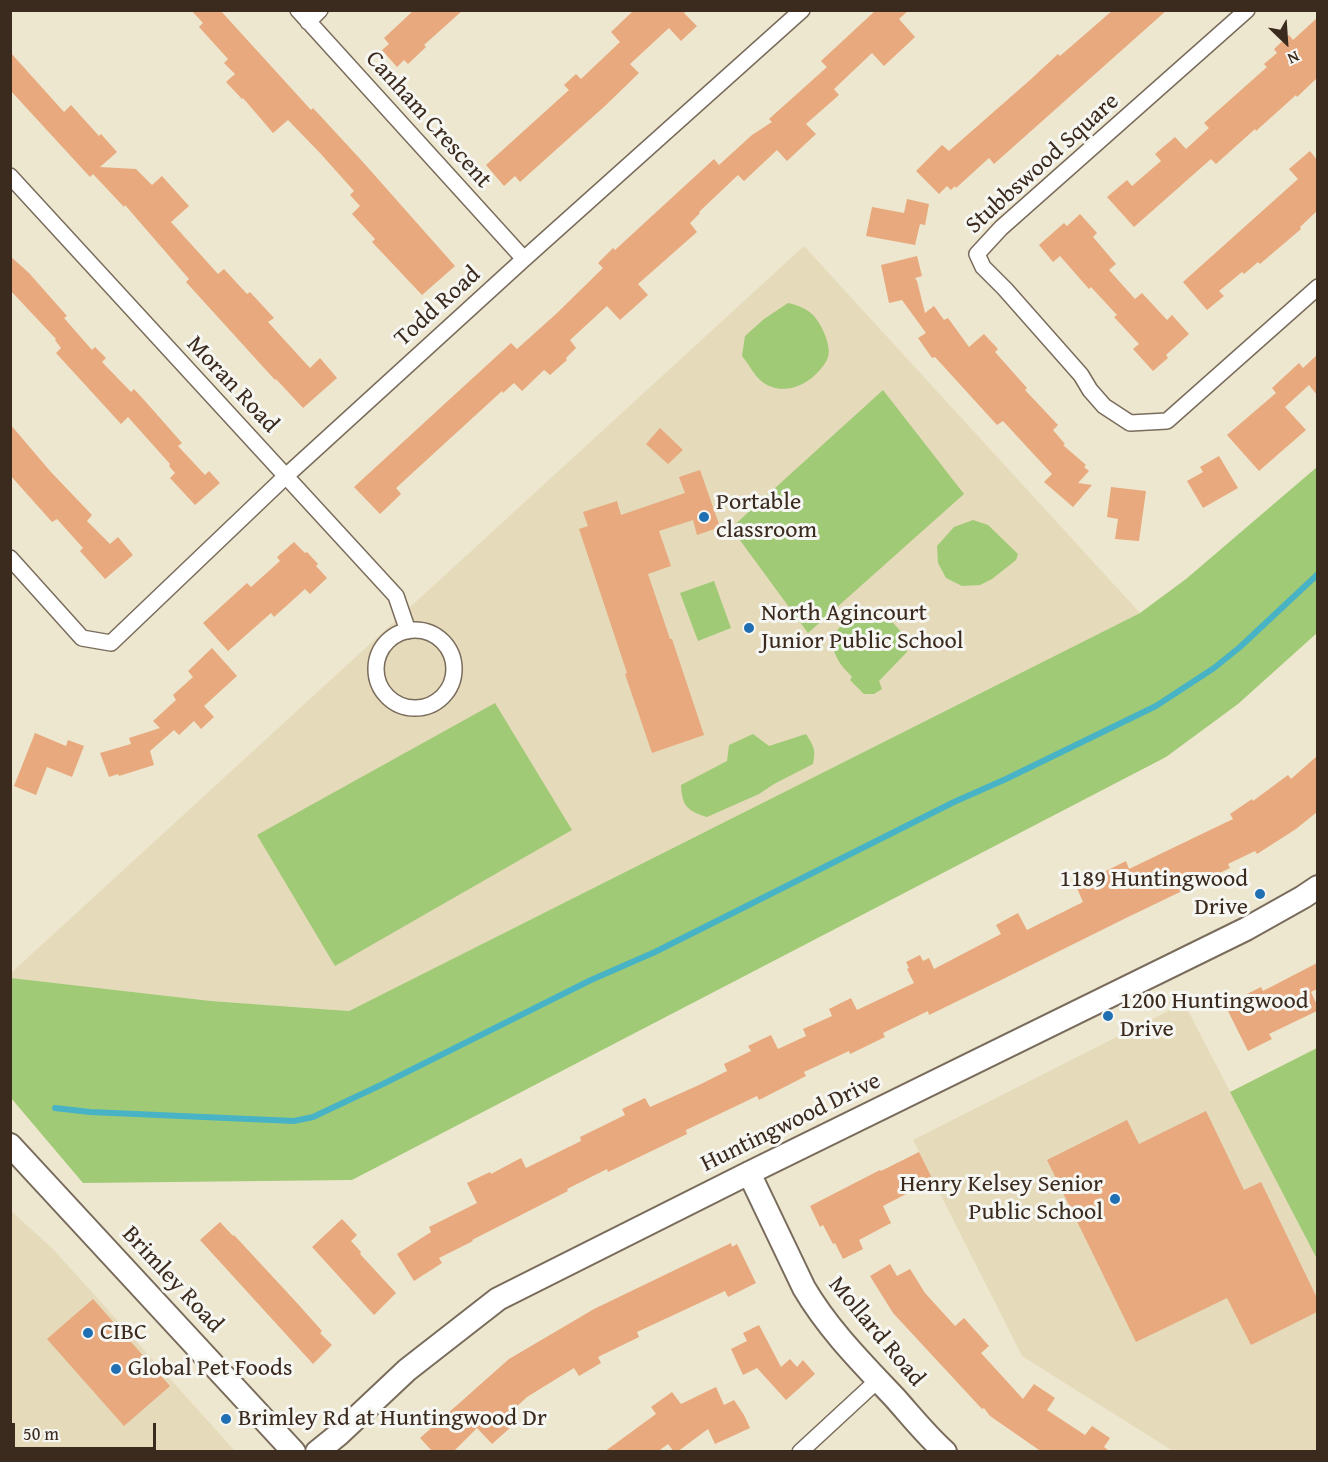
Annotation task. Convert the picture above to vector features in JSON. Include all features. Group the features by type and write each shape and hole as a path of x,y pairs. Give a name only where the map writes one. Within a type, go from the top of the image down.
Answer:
{"street":[{"path":"303,16 320,10"},
{"name":"Todd Road","path":"10,558 82,638 111,643 286,476 802,10"},
{"name":"Stubbswood Square","path":"1247,10 1001,228 977,254 982,267 1005,289 1104,406 1130,423 1167,421 1317,287"},
{"name":"Canham Crescent","path":"303,16 524,259"},
{"name":"Moran Road","path":"10,176 396,596 408,631"},
{"path":"408,631 431,634 447,648 452,658 454,669 452,680 443,696 428,706 409,708 392,701 380,687 376,675 376,663 387,642 408,631"},
{"name":"Huntingwood Drive","path":"317,1452 406,1370 498,1299 1246,929 1317,887"},
{"name":"Brimley Road","path":"10,1145 294,1452"},
{"name":"Mollard Road","path":"749,1173 814,1306 945,1452"},
{"path":"800,1452 878,1380"}],"shaded area":[{"name":"North Agincourt Junior Public School","path":"804,246 1140,613 349,1011 211,1001 11,978 11,973"},
{"name":"Henry Kelsey Senior Public School","path":"1184,1003 1317,1259 1317,1451 1173,1451 1022,1356 913,1140"},
{"path":"10,1210 53,1249 235,1451 11,1451"}],"green space":[{"path":"788,303 804,309 816,319 825,335 829,352 825,364 811,379 797,386 781,389 759,379 742,356 745,336 764,319"},
{"path":"883,390 964,494 808,633 731,528"},
{"path":"1317,467 1317,633 1238,704 1166,757 352,1180 83,1183 11,1098 11,978 211,1001 349,1011 1140,613 1186,579"},
{"path":"973,520 988,525 1018,554 1016,560 992,579 980,585 962,586 946,578 938,563 937,546 954,527"},
{"path":"714,581 731,628 698,641 680,593"},
{"path":"868,610 884,613 906,637 907,652 879,681 882,689 874,694 864,694 850,680 852,677 837,658 833,641 840,627 852,617"},
{"path":"495,703 572,830 335,966 257,835"},
{"path":"753,734 769,746 806,734 814,748 813,764 759,794 707,817 687,807 681,785 727,761 729,745"},
{"path":"1317,1048 1317,1259 1230,1092"}],"building":[{"path":"191,10 220,10 311,110 313,108 362,161 455,266 422,295 372,242 375,239 352,214 360,206 350,195 354,191 320,153 288,120 273,133 226,82 235,74 224,63 228,59 199,27 203,23"},
{"path":"414,10 463,10 424,45 426,47 408,64 404,60 397,67 382,50 389,44 384,38"},
{"path":"634,10 687,10 684,13 697,26 681,41 669,28 630,64 639,73 606,105 520,182 515,176 504,186 486,165 569,90 564,85 576,74 581,79 620,42 611,32"},
{"path":"876,10 909,10 899,19 915,37 884,66 872,53 834,89 839,95 806,124 816,134 787,161 777,150 744,181 738,175 699,212 690,223 697,232 638,284 648,295 620,320 607,306 570,340 576,348 566,358 567,360 550,375 544,370 522,391 514,383 503,393 502,391 396,488 401,494 380,514 354,487 511,343 517,349 556,314 603,268 598,263 613,248 615,250 714,159 719,165 752,135 772,122 769,119 827,67 821,61"},
{"path":"1113,10 1167,10 994,164 989,158 956,188 955,186 951,190 947,186 939,194 916,171 942,145 949,151 1058,54 1060,56"},
{"path":"1317,18 1317,78 1216,164 1211,159 1134,227 1107,197 1127,180 1132,186 1161,161 1155,154 1175,137 1186,149 1209,128 1204,123 1267,67 1264,64 1277,53 1274,49 1289,35 1293,40"},
{"path":"10,52 64,112 71,105 117,152 100,167 136,169 152,185 162,176 189,206 171,222 218,274 224,269 247,294 250,292 274,318 268,322 310,368 320,358 337,378 303,408 186,282 189,279 125,205 124,207 93,174 90,177 10,90"},
{"path":"1310,151 1317,160 1317,211 1300,227 1301,229 1260,264 1258,262 1244,274 1242,272 1219,291 1224,296 1207,310 1183,282 1298,179 1289,169"},
{"path":"907,199 929,204 925,225 920,224 915,245 866,236 872,207 904,213"},
{"path":"1080,214 1097,233 1093,237 1116,264 1109,270 1135,299 1142,293 1167,320 1172,315 1189,334 1166,355 1168,358 1153,371 1133,349 1139,344 1114,317 1117,315 1091,287 1089,289 1060,256 1053,262 1039,245 1064,223 1067,226"},
{"path":"10,256 29,273 67,316 64,318 92,350 95,347 106,358 102,362 131,392 134,389 145,401 182,443 178,446 205,475 209,471 220,483 195,505 170,478 175,473 169,466 170,464 128,417 121,424 56,353 61,348 56,339 10,290"},
{"path":"917,256 922,276 915,278 925,313 934,306 944,320 948,318 969,347 984,334 998,349 995,352 1027,388 1025,390 1058,425 1053,430 1065,444 1063,445 1086,465 1084,467 1089,471 1078,483 1092,485 1073,507 1044,482 1052,474 1003,421 997,425 935,357 932,358 918,338 926,333 902,300 889,303 881,265"},
{"path":"1317,355 1317,395 1309,385 1285,407 1306,430 1259,471 1227,435 1276,393 1272,388 1299,363 1303,368"},
{"path":"10,424 92,515 87,521 110,544 118,537 133,555 105,579 80,551 83,548 57,519 52,522 10,475"},
{"name":"Portable classroom","path":"660,428 683,450 668,464 646,444"},
{"path":"1219,456 1238,488 1203,508 1187,481 1203,472 1200,467"},
{"path":"700,470 720,527 697,535 693,520 659,531 671,566 648,574 704,735 652,753 579,529 588,526 583,512 617,501 621,515 685,493 679,477"},
{"path":"1111,487 1146,491 1139,541 1115,539 1118,519 1107,517"},
{"path":"294,542 318,564 316,566 327,578 310,594 305,589 274,617 271,613 228,651 203,623 247,583 251,587 280,561 277,557"},
{"path":"212,648 237,676 204,706 214,717 201,729 194,721 179,735 174,730 150,751 154,765 109,777 100,753 131,744 129,738 160,728 153,721 176,700 173,695 193,677 188,671"},
{"path":"35,733 66,746 68,740 84,746 72,777 47,767 36,795 14,786"},
{"path":"1317,756 1317,812 1296,829 1257,854 1255,851 1228,864 1230,868 929,1015 928,1011 883,1033 885,1037 850,1054 849,1051 804,1072 806,1076 759,1100 757,1096 686,1130 687,1134 567,1189 568,1191 439,1258 442,1263 414,1281 397,1254 431,1232 429,1227 477,1203 467,1183 490,1172 491,1174 521,1158 526,1168 581,1141 580,1137 625,1115 622,1109 645,1098 650,1107 699,1085 727,1071 724,1064 751,1051 748,1046 771,1035 778,1049 806,1036 803,1029 832,1016 829,1009 851,998 857,1010 914,983 906,962 920,955 923,961 929,958 934,969 1001,934 996,925 1018,913 1027,930 1083,902 1076,886 1126,861 1129,869 1233,819 1230,814 1252,799 1253,801 1288,775 1291,779"},
{"path":"1317,963 1317,989 1311,992 1317,1005 1317,1011 1269,1034 1272,1039 1248,1051 1225,1005 1261,987 1263,991"},
{"name":"Henry Kelsey Senior Public School","path":"1206,1111 1244,1190 1261,1182 1317,1298 1317,1312 1251,1345 1227,1298 1136,1342 1047,1160 1127,1120 1139,1144"},
{"path":"919,1152 933,1180 883,1206 891,1223 859,1240 863,1249 843,1259 823,1225 820,1227 810,1206"},
{"path":"342,1219 357,1235 351,1241 361,1252 360,1254 396,1293 374,1315 312,1247"},
{"path":"220,1222 297,1303 332,1345 313,1364 200,1240"},
{"path":"731,1243 732,1247 737,1244 756,1283 728,1297 725,1291 637,1332 639,1337 598,1357 601,1363 579,1376 574,1368 527,1397 503,1419 511,1427 492,1444 477,1428 453,1452 433,1452 420,1438 509,1359 594,1309"},
{"path":"890,1264 897,1276 910,1269 925,1293 955,1326 964,1318 989,1346 981,1353 1023,1399 1034,1384 1055,1398 1047,1410 1085,1435 1092,1426 1110,1438 1104,1447 1111,1452 1042,1452 990,1416 893,1313 870,1276"},
{"path":"93,1299 170,1386 124,1426 47,1339"},
{"path":"759,1325 781,1367 790,1359 797,1367 803,1360 815,1374 786,1400 757,1368 743,1375 731,1349 747,1341 743,1333"},
{"path":"716,1387 724,1405 734,1400 750,1428 715,1444 708,1429 677,1452 674,1452 668,1444 657,1452 604,1452 656,1414 651,1407 672,1392 681,1404"}],"waterway":[{"path":"55,1108 90,1112 294,1121 313,1117 591,980 655,952 954,802 1156,706 1214,668 1240,647 1318,574"}],"place":[{"name":"Portable classroom","path":"704,517"},
{"name":"North Agincourt Junior Public School","path":"749,628"},
{"name":"1189 Huntingwood Drive","path":"1260,894"},
{"name":"1200 Huntingwood Drive","path":"1108,1016"},
{"name":"Henry Kelsey Senior Public School","path":"1115,1199"},
{"name":"CIBC","path":"88,1333"},
{"name":"Global Pet Foods","path":"116,1369"},
{"name":"Brimley Rd at Huntingwood Dr","path":"226,1419"}]}
